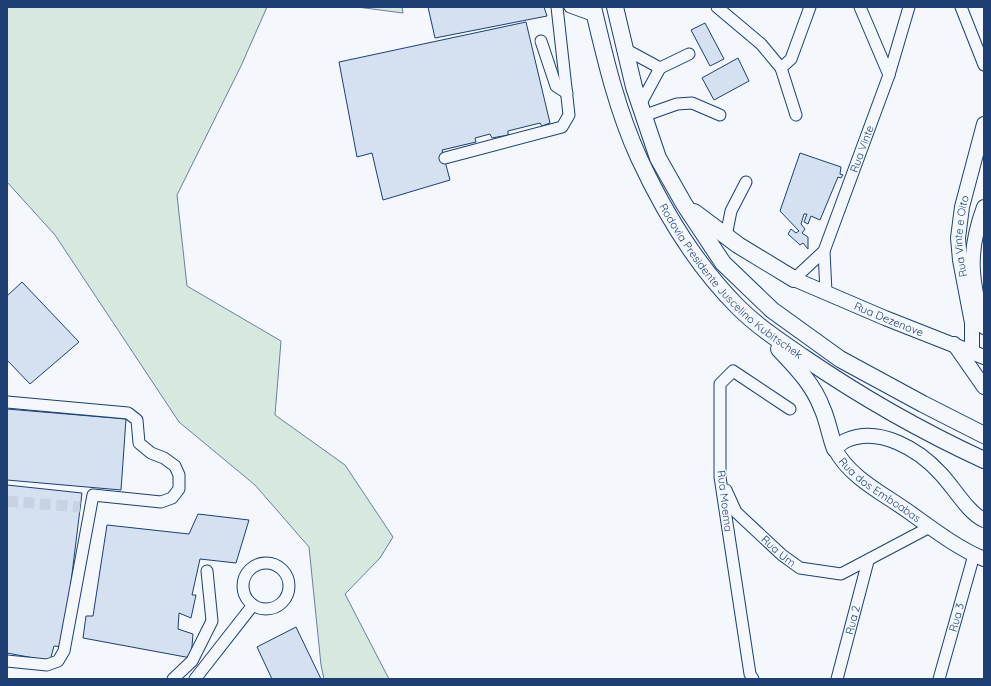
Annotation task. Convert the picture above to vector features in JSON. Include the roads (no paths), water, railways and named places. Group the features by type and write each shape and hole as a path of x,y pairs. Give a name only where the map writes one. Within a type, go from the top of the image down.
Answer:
{"highway":[{"name":"Rodovia Presidente Juscelino Kubitschek","path":"615,7 642,111 658,158 684,204 723,263 772,310 840,359 922,404 984,435"},
{"name":"Rodovia Presidente Juscelino Kubitschek","path":"594,12 621,112 638,157 657,194 681,235 705,269 739,307 779,340 825,372 912,424 984,460"},
{"path":"684,204 738,245 794,278"},
{"path":"739,307 801,372 814,390 823,409 835,449"}],"main road":[{"name":"Rua Vinte e Oito","path":"978,354 960,260 958,238 962,207 984,124"},
{"name":"Rua Vinte e Oito","path":"984,207 975,230 972,249 976,300 984,327"},
{"name":"Rua Dezenove","path":"794,278 978,354"},
{"path":"954,344 984,387"},
{"path":"978,354 984,364"},
{"name":"Rua dos Emboabas","path":"979,557 958,547 850,469 840,459 835,449 846,440 881,437 912,450 926,459 972,511 984,520"}],"street":[{"path":"445,158 562,127 569,115 557,7"},
{"path":"570,7 594,12"},
{"path":"717,7 761,44 781,68 796,115"},
{"path":"781,68 791,58 810,7"},
{"path":"860,7 889,75"},
{"name":"Rua Vinte","path":"794,278 824,252 889,75 909,7"},
{"path":"961,7 984,65"},
{"path":"541,40 556,86 567,93"},
{"path":"625,49 660,68"},
{"path":"642,111 660,68 689,54"},
{"path":"642,111 677,104 692,103 720,115"},
{"path":"726,236 731,211 746,182"},
{"path":"824,252 826,292"},
{"name":"Rua Moema","path":"752,679 720,477 720,384 733,371 790,408"},
{"path":"7,402 128,414 137,420 139,443 151,453 164,458 175,466 179,475 179,489 172,498 161,502 93,495 85,507 64,650 58,661 47,665 7,660"},
{"name":"Rua Um","path":"720,477 736,512 782,555 800,568 841,574 930,527"},
{"name":"Rua 3","path":"939,679 979,557"},
{"name":"Rua 2","path":"837,679 868,561"},
{"path":"260,564 275,565 286,575 288,582 286,597 281,603 268,609 253,605 244,594 244,579 248,572 260,564"},
{"path":"173,679 192,661 212,621 207,571"},
{"path":"195,679 253,605"}],"tunnel":[{"path":"7,501 80,507"}]}
